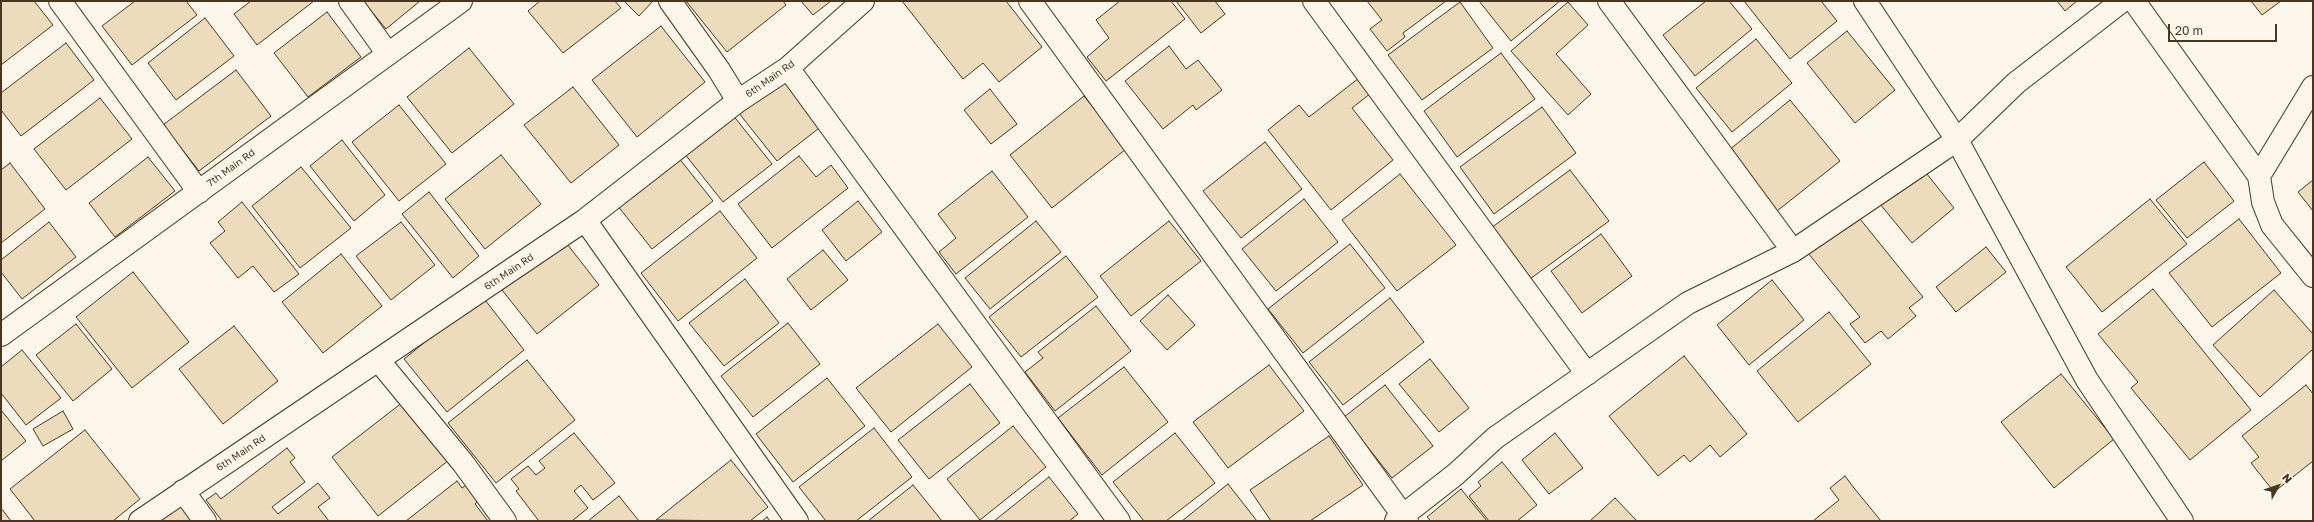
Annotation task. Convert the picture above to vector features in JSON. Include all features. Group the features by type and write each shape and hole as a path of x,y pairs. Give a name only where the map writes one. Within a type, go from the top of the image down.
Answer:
{"street":[{"path":"60,1 199,192"},
{"path":"350,1 388,54"},
{"name":"7th Main Rd","path":"4,328 199,192 462,1"},
{"path":"670,1 719,70 738,101"},
{"name":"6th Main Rd","path":"140,521 585,220 738,101 788,68 863,1"},
{"path":"1030,1 1402,519 1456,474 1495,438 1688,303 1793,251 1957,140 2016,83 2122,1"},
{"path":"1314,1 1587,374"},
{"path":"1609,1 1793,251"},
{"path":"1865,1 1957,140 2087,380 2182,521"},
{"path":"2134,1 2260,176 2263,202 2272,225 2313,276"},
{"path":"788,68 1119,521"},
{"path":"2260,176 2313,86"},
{"path":"585,220 797,521"},
{"path":"378,361 463,463 505,521"},
{"path":"183,491 205,521"}],"building":[{"path":"1,1 34,1 53,25 1,65"},
{"path":"135,1 186,1 197,15 132,65 102,26"},
{"path":"251,1 314,1 257,45 234,14"},
{"path":"363,1 420,1 386,29"},
{"path":"540,1 615,1 621,8 563,53 528,11"},
{"path":"624,1 653,1 639,16"},
{"path":"686,1 783,1 786,5 727,52"},
{"path":"801,1 831,1 813,15"},
{"path":"902,1 1006,1 1042,47 999,82 983,63 963,79"},
{"path":"1120,1 1171,1 1185,19 1106,81 1087,57 1109,38 1096,20"},
{"path":"1176,1 1215,1 1225,14 1201,33"},
{"path":"1367,1 1446,1 1403,33 1405,37 1387,51 1370,29 1382,20"},
{"path":"1479,1 1560,1 1511,41"},
{"path":"1706,1 1729,1 1752,29 1695,76 1663,35"},
{"path":"1744,1 1821,1 1837,21 1790,59"},
{"path":"2057,1 2077,1 2065,11"},
{"path":"2251,1 2281,1 2262,15"},
{"path":"1460,2 1493,48 1422,100 1388,55"},
{"path":"1568,2 1588,25 1556,54 1591,94 1568,115 1511,51"},
{"path":"327,12 361,57 308,97 274,53"},
{"path":"205,18 234,56 176,100 148,63"},
{"path":"661,26 705,82 637,137 592,80"},
{"path":"1847,31 1895,90 1855,123 1807,63"},
{"path":"1756,39 1792,83 1732,132 1696,88"},
{"path":"66,43 94,80 21,136 1,110 1,93"},
{"path":"1169,46 1186,69 1198,60 1222,90 1196,110 1193,105 1163,129 1125,81"},
{"path":"469,48 514,104 452,153 407,97"},
{"path":"1501,53 1535,99 1457,157 1424,111"},
{"path":"236,70 271,116 199,171 163,125"},
{"path":"784,75 823,125 777,161 738,112"},
{"path":"1359,78 1371,93 1352,108 1393,160 1331,210 1268,130 1299,105 1309,117"},
{"path":"573,87 619,145 571,183 524,125"},
{"path":"990,89 1017,124 991,144 964,110"},
{"path":"1084,96 1126,149 1052,208 1010,155"},
{"path":"100,98 132,139 66,190 34,149"},
{"path":"1790,100 1840,161 1777,211 1728,151"},
{"path":"399,105 446,164 399,201 352,142"},
{"path":"1542,107 1576,153 1494,214 1460,167"},
{"path":"732,114 772,164 723,202 684,153"},
{"path":"342,140 385,195 354,221 310,166"},
{"path":"1265,142 1302,189 1241,238 1203,191"},
{"path":"501,155 541,204 485,249 445,199"},
{"path":"799,156 816,177 831,165 848,188 772,248 738,204"},
{"path":"148,157 175,191 115,237 89,203"},
{"path":"678,157 713,201 652,249 617,205"},
{"path":"2204,162 2234,201 2187,238 2156,200"},
{"path":"10,163 45,209 1,243 1,170"},
{"path":"301,167 351,228 300,268 252,206"},
{"path":"1923,169 1954,208 1912,243 1880,204"},
{"path":"1570,170 1609,221 1530,279 1491,228"},
{"path":"992,171 1028,217 956,274 939,252 956,238 938,214"},
{"path":"1400,174 1456,245 1397,291 1342,220"},
{"path":"2313,180 2313,211 2298,192"},
{"path":"429,192 479,256 453,278 402,214"},
{"path":"1304,199 1338,242 1276,291 1242,249"},
{"path":"2150,199 2187,244 2102,312 2066,267"},
{"path":"858,201 882,232 846,261 822,230"},
{"path":"242,202 299,274 274,292 253,266 238,278 210,243 225,231 218,222"},
{"path":"720,211 757,258 678,321 641,273"},
{"path":"1856,214 1923,297 1909,308 1916,316 1888,339 1881,331 1865,343 1850,324 1860,317 1808,253"},
{"path":"2239,219 2281,273 2212,327 2169,273"},
{"path":"1036,221 1061,252 990,309 965,278"},
{"path":"1169,221 1201,261 1131,316 1100,276"},
{"path":"49,222 76,257 22,299 1,272 1,260"},
{"path":"401,222 435,265 391,300 356,256"},
{"path":"1601,234 1632,276 1582,313 1551,271"},
{"path":"564,240 599,285 537,334 502,290"},
{"path":"1350,244 1385,288 1303,353 1268,309"},
{"path":"1986,247 2006,272 1956,312 1936,287"},
{"path":"823,250 848,280 811,310 787,279"},
{"path":"341,254 382,306 323,353 282,302"},
{"path":"1066,256 1098,297 1021,357 989,317"},
{"path":"133,272 189,342 132,388 76,317"},
{"path":"745,279 779,323 724,366 689,323"},
{"path":"1772,280 1804,320 1749,365 1717,325"},
{"path":"2153,289 2251,410 2190,460 2131,388 2138,382 2098,334"},
{"path":"2274,290 2313,334 2313,349 2260,397 2213,345"},
{"path":"1168,295 1195,325 1167,350 1140,321"},
{"path":"482,296 524,350 447,412 404,359"},
{"path":"1390,298 1424,342 1343,405 1309,362"},
{"path":"1096,306 1131,351 1055,411 1025,372 1043,358 1038,352"},
{"path":"1829,312 1871,364 1798,422 1757,371"},
{"path":"788,323 820,364 753,417 721,376"},
{"path":"76,324 112,369 73,401 36,355"},
{"path":"938,324 972,367 891,432 856,388"},
{"path":"234,326 278,381 223,424 179,369"},
{"path":"22,350 61,398 26,425 1,393 1,367"},
{"path":"1684,356 1747,434 1720,457 1710,445 1690,462 1684,455 1658,476 1609,416"},
{"path":"1430,359 1469,408 1439,432 1399,384"},
{"path":"527,360 575,420 496,483 448,423"},
{"path":"1269,365 1304,411 1228,468 1193,422"},
{"path":"1124,367 1168,422 1102,475 1058,418"},
{"path":"2061,374 2114,439 2054,488 2001,422"},
{"path":"827,378 865,426 793,482 756,434"},
{"path":"970,384 1000,423 929,479 898,440"},
{"path":"1385,385 1433,446 1392,478 1344,417"},
{"path":"2306,385 2313,394 2313,461 2274,492 2251,463 2259,457 2242,436"},
{"path":"403,402 449,460 378,516 332,457"},
{"path":"1,410 26,441 1,461"},
{"path":"63,411 73,429 43,446 33,429"},
{"path":"1013,426 1046,467 980,520 947,479"},
{"path":"874,428 912,477 856,521 826,521 799,487"},
{"path":"85,430 140,499 113,521 35,521 10,489"},
{"path":"574,433 615,483 593,500 581,485 574,491 588,508 572,521 539,521 516,491 519,489 511,479 528,466 536,475 545,468 539,461"},
{"path":"1175,433 1215,483 1166,521 1144,521 1113,482"},
{"path":"1555,433 1583,468 1549,494 1522,460"},
{"path":"1329,436 1363,485 1310,521 1271,521 1250,490"},
{"path":"287,448 295,458 290,462 305,482 272,507 278,514 318,483 330,498 318,507 329,521 222,521 206,500 216,493 221,499"},
{"path":"731,460 768,507 750,521 656,520"},
{"path":"1502,462 1537,505 1517,521 1489,521 1469,496 1481,486 1478,482"},
{"path":"1845,476 1881,521 1813,521 1839,500 1830,488"},
{"path":"1049,477 1078,514 1069,521 994,521"},
{"path":"457,481 462,488 469,483 481,498 475,504 488,521 406,521"},
{"path":"1228,484 1257,521 1182,521"},
{"path":"913,485 942,521 868,521"},
{"path":"1461,489 1487,521 1431,521 1427,517"},
{"path":"619,496 639,521 588,521"},
{"path":"1615,498 1637,521 1590,521"},
{"path":"181,500 198,521 153,521"},
{"path":"1,508 11,521 1,521"},
{"path":"767,517 770,521 762,521"}]}
